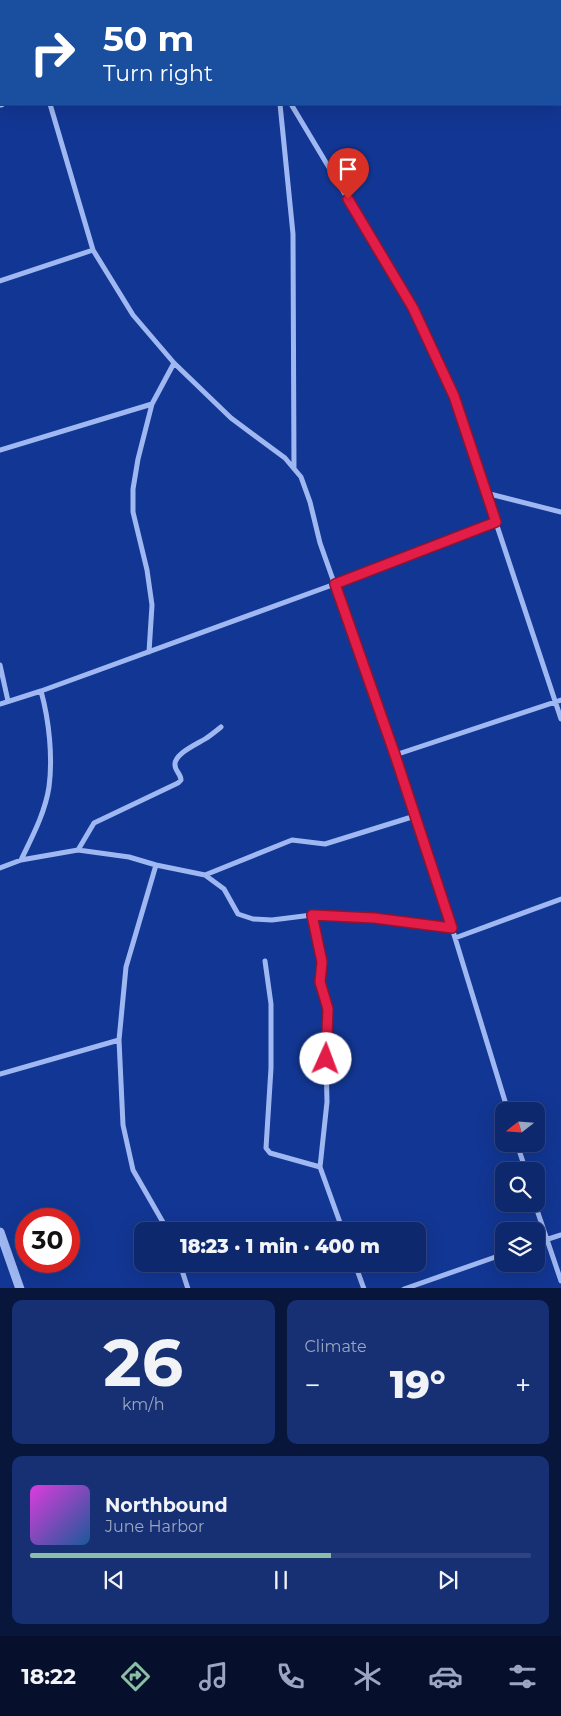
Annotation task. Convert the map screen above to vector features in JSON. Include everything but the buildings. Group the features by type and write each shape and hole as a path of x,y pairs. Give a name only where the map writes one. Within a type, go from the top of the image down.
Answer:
{"street":[{"path":"50,105 93,250 134,315 174,363 231,418 285,458 301,477 310,502 320,543 395,755 452,928 505,1102"},
{"path":"280,105 294,234 294,468"},
{"path":"292,105 413,308 454,396 558,701 561,719"},
{"path":"0,281 93,250"},
{"path":"149,652 152,605 147,570 133,512 133,489 138,459 152,404 174,363"},
{"path":"0,450 152,404"},
{"path":"486,493 561,512"},
{"path":"0,704 41,691 335,584 496,522"},
{"path":"0,665 8,701"},
{"path":"21,860 38,825 49,788 50,751 47,712 41,691"},
{"path":"395,755 558,701"},
{"path":"78,850 94,823 178,783 181,780 181,776 175,767 175,762 190,746 206,739 221,727"},
{"path":"205,875 292,840 325,844 415,816"},
{"path":"0,868 21,860 78,850 129,857 156,865 205,875 224,889 238,914 253,919 272,920 312,915 374,918 452,928"},
{"path":"156,865 126,967 118,1040 123,1125 133,1170 163,1222"},
{"path":"455,938 561,899"},
{"path":"312,915 322,962 320,982 328,1009 327,1102 320,1167 340,1222"},
{"path":"265,961 271,1004 271,1068 266,1148 270,1153 320,1167"},
{"path":"0,1074 118,1040"},
{"path":"538,1212 561,1281"},
{"path":"0,1232 20,1288"},
{"path":"546,1240 561,1235"},
{"path":"404,1288 495,1257"},
{"path":"183,1272 188,1288"},
{"path":"358,1272 364,1288"}],"route":[{"path":"326,1059 328,1009 320,982 322,962 312,915 374,918 452,928 395,755 335,584 496,522 454,396 413,308 348,199"}]}
